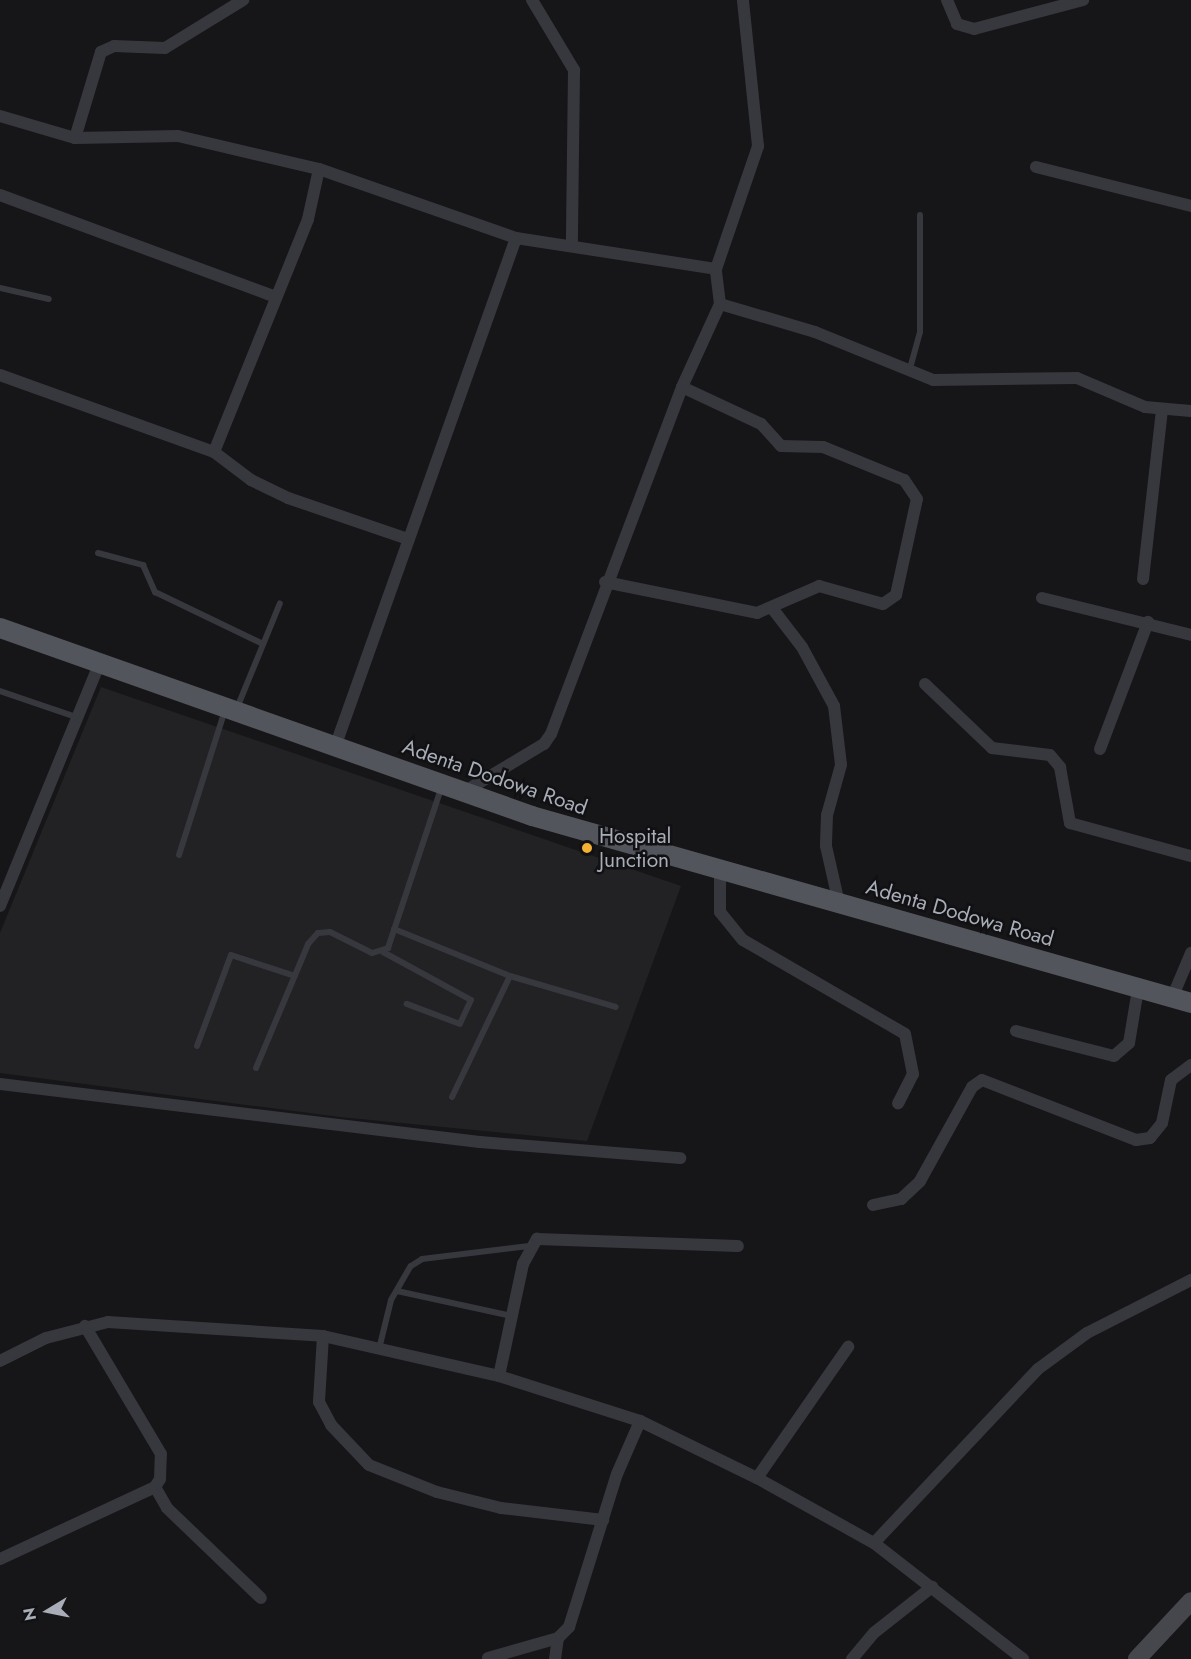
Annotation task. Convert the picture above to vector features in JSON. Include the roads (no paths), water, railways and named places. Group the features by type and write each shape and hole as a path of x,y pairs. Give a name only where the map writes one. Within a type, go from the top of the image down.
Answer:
{"main road":[{"name":"Adenta Dodowa Road","path":"0,628 462,793 720,874 839,903 1182,1001"},
{"path":"1137,1659 1191,1601"}],"street":[{"path":"75,138 101,52 114,46 165,48 243,0"},
{"path":"532,0 574,70 572,246"},
{"path":"462,793 544,744 682,387 720,304 716,269 758,146 743,0"},
{"path":"947,0 957,24 974,29 1083,0"},
{"path":"0,116 75,138 166,134 319,169 516,238 716,269"},
{"path":"1036,167 1191,206"},
{"path":"214,452 308,219 319,169"},
{"path":"0,195 276,297"},
{"path":"335,747 405,538 516,238"},
{"path":"720,304 825,336 908,372 933,380 1077,378 1121,399 1162,409 1191,411"},
{"path":"0,375 214,452 250,480 288,498 405,538"},
{"path":"605,582 726,609 772,608 819,586 883,604 896,595 917,499 904,480 823,447 782,446 761,424 682,387"},
{"path":"1143,579 1162,409"},
{"path":"1042,598 1148,622 1191,635"},
{"path":"772,608 802,647 834,706 841,765 827,815 826,846 839,903"},
{"path":"1100,749 1148,622"},
{"path":"0,906 100,662"},
{"path":"925,684 992,748 1050,755 1060,767 1070,823 1191,856"},
{"path":"720,874 720,912 743,940 905,1034 913,1074 898,1103"},
{"path":"1182,1001 1191,952"},
{"path":"1016,1030 1114,1056 1129,1043 1138,989"},
{"path":"873,1205 901,1199 920,1181 972,1087 982,1080 1136,1140 1150,1138 1162,1123 1171,1080 1191,1065"},
{"path":"0,1084 480,1142 680,1158"},
{"path":"499,1376 529,1246 546,1236 738,1246"},
{"path":"874,1543 1038,1369 1087,1333 1191,1280"},
{"path":"0,1361 85,1326 108,1322 323,1336 499,1376 640,1421 758,1478 874,1543 1023,1659"},
{"path":"0,1559 155,1487 163,1468 161,1454 85,1326"},
{"path":"323,1336 320,1402 331,1425 369,1465 437,1492 501,1508 603,1520"},
{"path":"758,1478 848,1347"},
{"path":"555,1659 558,1638 573,1618 603,1520 640,1421"},
{"path":"155,1487 167,1508 261,1598"},
{"path":"852,1659 875,1632 932,1587"},
{"path":"488,1658 558,1638"}],"lane":[{"path":"908,372 920,332 920,214"},
{"path":"0,288 49,299"},
{"path":"98,553 143,565 155,592 263,644"},
{"path":"179,855 231,710 280,603"},
{"path":"0,691 76,717"},
{"path":"383,952 394,930 442,786"},
{"path":"394,930 510,976 616,1007"},
{"path":"256,1068 295,976 318,933 383,952 471,1000 460,1024 407,1004"},
{"path":"197,1046 231,955 295,976"},
{"path":"452,1096 510,976"},
{"path":"379,1349 396,1291 422,1259 529,1246"},
{"path":"396,1291 512,1316"}],"place":[{"name":"Hospital Junction","path":"587,848"}]}
